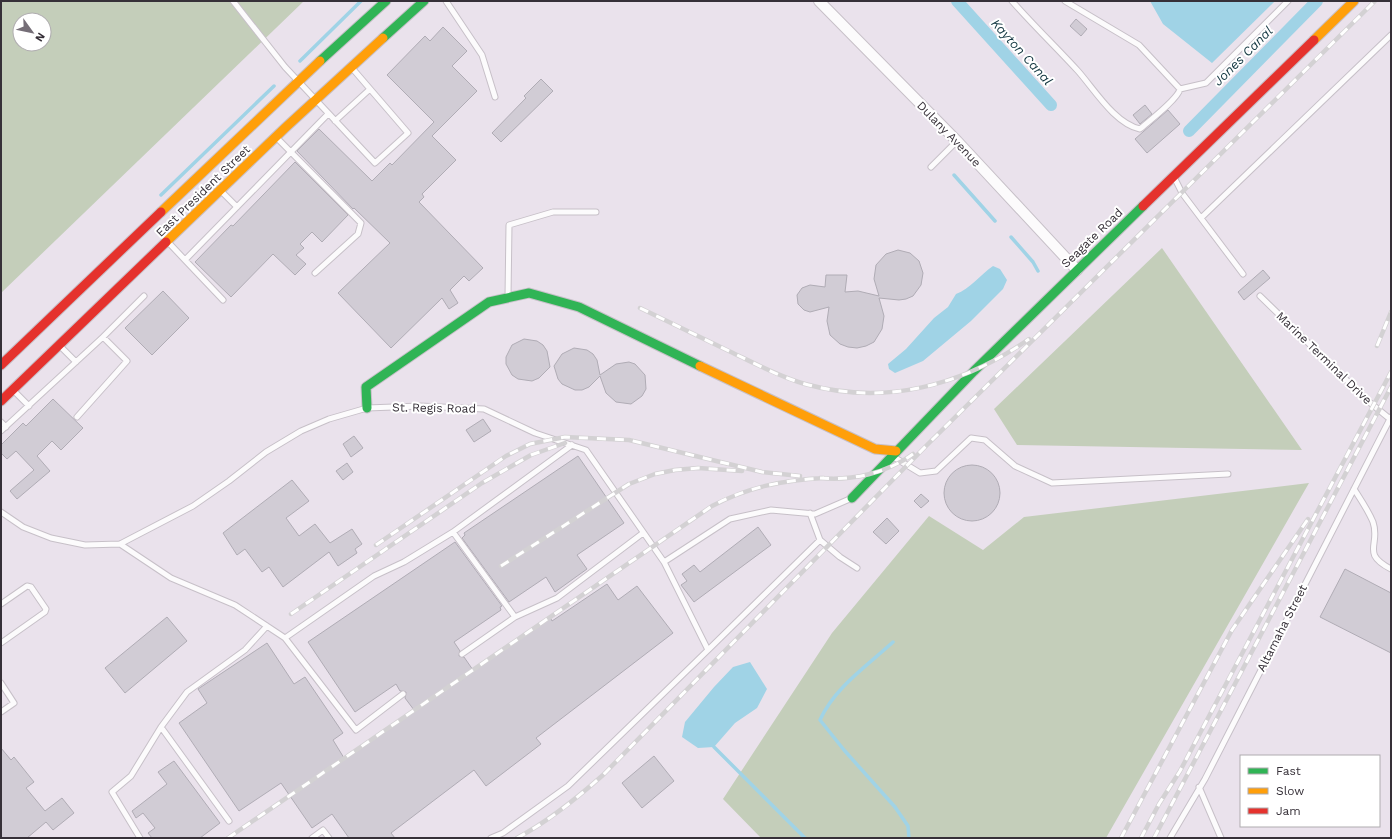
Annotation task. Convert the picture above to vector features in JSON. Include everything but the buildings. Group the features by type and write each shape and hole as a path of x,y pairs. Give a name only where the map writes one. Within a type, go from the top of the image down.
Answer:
{"street":[{"name":"East President Street","path":"1,365 298,81 386,1"},
{"name":"East President Street","path":"1,401 315,100 424,1"},
{"name":"Dulany Avenue","path":"819,1 957,141 1077,270"},
{"name":"Seagate Road","path":"852,498 1077,270 1354,1"},
{"path":"367,408 366,387 489,302 529,293 579,307 718,376 875,450 894,454"}],"lane":[{"path":"233,1 285,68 375,163 408,133 351,67"},
{"path":"446,1 482,55 495,97"},
{"path":"1012,1 1078,72 1112,112 1133,127 1140,128 1177,96 1180,89"},
{"path":"1065,1 1139,45 1180,89"},
{"path":"1180,89 1206,83 1288,1"},
{"path":"1201,218 1391,35"},
{"path":"335,121 370,89"},
{"path":"185,260 328,114"},
{"path":"276,138 291,151 361,223 358,234 315,273"},
{"path":"931,167 957,141"},
{"path":"1174,176 1182,193 1243,274"},
{"path":"220,190 236,207"},
{"path":"508,298 509,224 553,212 596,212"},
{"path":"167,241 223,300"},
{"path":"1,432 103,337 144,296"},
{"name":"Marine Terminal Drive","path":"1260,296 1368,401 1390,418"},
{"path":"77,417 127,362 103,337"},
{"path":"59,345 76,362"},
{"path":"13,389 29,406"},
{"name":"St. Regis Road","path":"1,512 24,527 51,538 85,545 120,544 193,506 229,481 266,452 301,431 329,419 367,408 420,406 484,409 535,432 586,450 664,562 708,650"},
{"name":"Altamaha Street","path":"1170,838 1200,787 1390,418"},
{"path":"1,422 6,427"},
{"path":"894,454 920,473 936,471 971,438 985,440 1015,466 1052,483 1228,474"},
{"path":"285,638 374,576 404,562 453,532 572,445"},
{"path":"1354,489 1365,505 1373,523 1374,554 1378,562 1391,569"},
{"path":"664,562 730,520 771,510 815,514 852,498"},
{"path":"810,513 820,540 840,557 857,568"},
{"path":"453,532 515,617"},
{"path":"462,654 515,617 557,598 643,533"},
{"path":"491,838 503,835 568,786 820,540"},
{"path":"120,544 171,578 235,604 285,638 356,730 403,694"},
{"path":"1,604 27,586 31,588 46,609 45,612 1,643"},
{"path":"140,838 112,792 131,776 161,727 187,692 245,650 267,626"},
{"path":"1,683 14,703 1,712"},
{"path":"161,727 229,821"},
{"path":"1200,787 1221,838"},
{"path":"312,838 324,830 329,838"}],"green space":[{"path":"1,1 304,1 1,293"},
{"path":"1162,248 1302,450 1017,445 994,409"},
{"path":"1309,483 1106,838 761,838 723,799 832,633 929,516 983,550 1024,517"}],"water":[{"path":"1150,1 1275,1 1212,63 1163,24"},
{"path":"993,266 1000,269 1007,280 1003,289 971,321 923,361 895,373 889,369 888,364 906,349 934,318 948,307 956,294 966,289"},
{"path":"750,662 767,689 757,708 735,723 714,747 698,748 682,737 685,722 714,687 733,667"}],"waterway":[{"path":"300,61 361,1"},
{"name":"Kayton Canal","path":"957,1 1051,105"},
{"name":"Jones Canal","path":"1189,131 1317,1"},
{"path":"161,195 274,86"},
{"path":"954,175 995,221"},
{"path":"1011,237 1033,262 1038,271"},
{"path":"893,642 843,687 826,708 820,720 844,750 895,807 908,826 909,838"},
{"path":"714,747 805,838"}],"railway":[{"path":"517,838 562,809 603,775 927,445 1375,1"},
{"path":"640,308 786,378 805,384 835,390 864,393 893,392 950,380 977,369 1029,339"},
{"path":"1377,346 1391,312"},
{"path":"1141,838 1159,804 1180,771 1391,372"},
{"path":"1154,838 1391,387"},
{"path":"376,545 506,456 530,444 565,437 629,440 762,472 800,476"},
{"path":"291,614 482,483 531,455 565,443"},
{"path":"820,478 832,479 857,477 881,471 903,461 913,454"},
{"path":"501,566 629,484 655,474 675,470 698,468 742,471"},
{"path":"228,838 712,506 753,489 780,483 824,478"},
{"path":"1121,838 1232,630 1308,519"}],"traffic: fast":[{"path":"320,61 386,1"},
{"path":"383,38 424,1"},
{"path":"852,498 974,371 1143,206"},
{"path":"367,408 366,387 489,302 529,293 579,307 700,366"}],"traffic: slow":[{"path":"1314,40 1354,1"},
{"path":"166,242 285,128 383,38"},
{"path":"161,212 320,61"},
{"path":"700,366 875,449 896,451"}],"traffic: jam":[{"path":"1143,206 1314,40"},
{"path":"1,365 161,212"},
{"path":"1,401 166,242"}]}
